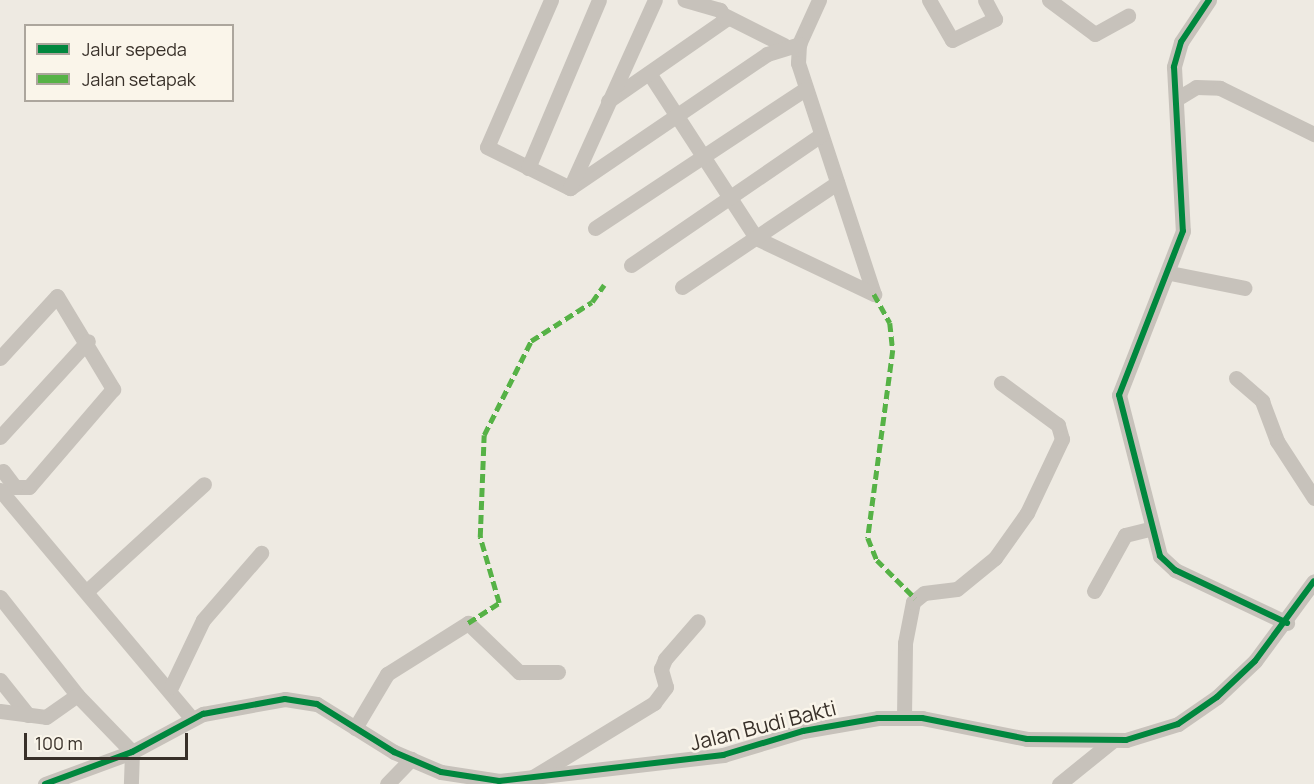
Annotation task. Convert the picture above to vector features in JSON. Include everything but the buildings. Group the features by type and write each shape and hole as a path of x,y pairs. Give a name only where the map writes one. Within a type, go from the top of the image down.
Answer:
{"street":[{"path":"551,0 487,147 570,188"},
{"path":"528,168 599,0"},
{"path":"570,188 655,0"},
{"path":"684,0 792,44"},
{"path":"570,188 674,115 792,44 819,0"},
{"path":"929,0 952,40 995,19 985,0"},
{"path":"1049,0 1095,34 1128,16"},
{"path":"1209,0 1176,54 1185,209 1170,273 1119,389 1149,529 1168,565 1287,623"},
{"path":"608,101 726,16"},
{"path":"649,73 674,115 756,238 873,294 792,44"},
{"path":"1178,98 1196,87 1220,88 1314,134"},
{"path":"596,228 805,89"},
{"path":"631,265 821,135"},
{"path":"682,286 837,183"},
{"path":"1170,273 1245,288"},
{"path":"0,357 57,296 88,341 113,389 29,487 15,487 1,469"},
{"path":"0,437 88,341"},
{"path":"1236,378 1262,401 1277,441 1314,498"},
{"path":"904,717 905,643 913,602 924,593 957,589 995,558 1027,513 1061,444 1058,425 1001,383"},
{"path":"88,590 204,484"},
{"path":"0,490 171,687 192,719"},
{"path":"1094,591 1122,539 1132,530 1149,529"},
{"path":"171,687 203,620 261,553"},
{"name":"Jalan Budi Bakti","path":"45,784 132,752 192,719 246,705 297,700 317,704 411,759 469,781 525,782 723,755 832,724 904,717 1027,739 1111,742 1165,729 1197,711 1236,681 1287,623 1314,581"},
{"path":"0,597 76,695 132,752 131,784"},
{"path":"525,782 654,703 666,687 661,669 665,659 698,621"},
{"path":"355,728 387,674 468,623 519,672 558,672"},
{"path":"0,680 28,715"},
{"path":"0,711 46,717 76,695"},
{"path":"1059,784 1111,742"},
{"path":"387,784 411,759"}],"marked path":[{"path":"468,623 499,603 480,537 484,435 531,341 592,302 604,285"},
{"path":"874,294 890,323 893,350 868,538 877,560 915,598"}],"cycle path":[{"path":"1209,0 1181,42 1174,67 1183,231 1119,395 1160,556 1175,570 1287,623"},
{"path":"45,784 132,752 203,714 285,699 317,704 394,752 441,772 499,781 723,755 803,731 878,718 922,718 1027,739 1126,740 1178,724 1217,697 1255,661 1314,581"}]}
